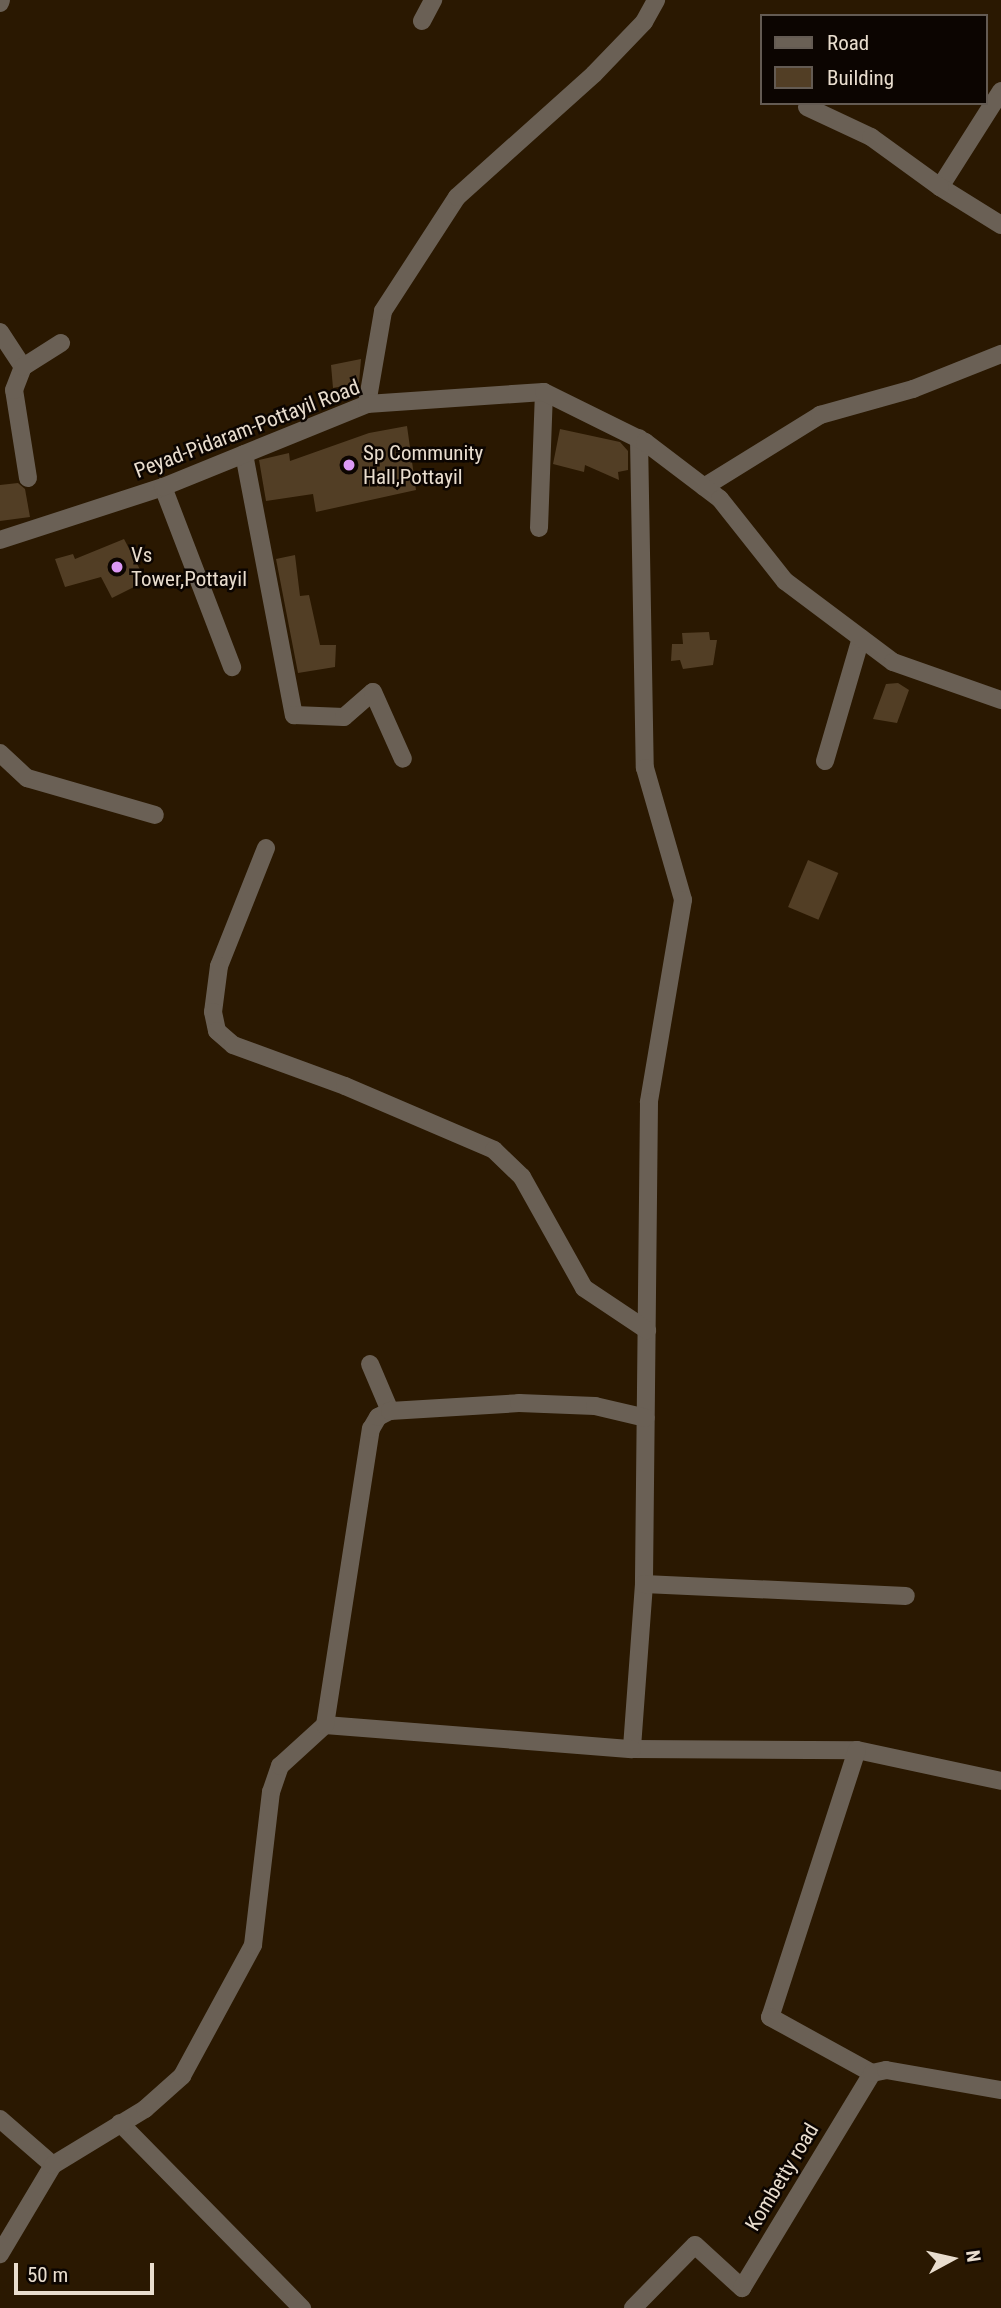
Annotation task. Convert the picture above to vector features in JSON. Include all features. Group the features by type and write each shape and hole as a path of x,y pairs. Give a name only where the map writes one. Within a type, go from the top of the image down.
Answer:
{"street":[{"path":"422,21 433,0"},
{"path":"367,404 383,311 457,197 594,74 644,22 654,1"},
{"path":"940,187 1001,91"},
{"path":"807,107 871,137 940,187 1001,225"},
{"path":"0,332 23,367"},
{"path":"28,478 14,390 23,367 61,343"},
{"path":"704,487 820,415 913,389 1001,354"},
{"path":"538,528 544,392"},
{"name":"Peyad-Pidaram-Pottayil Road","path":"0,540 163,487 367,404 544,392 639,438 704,487 785,582 893,662 1001,700"},
{"path":"632,1749 644,1584 649,1102 683,900 645,768 639,438"},
{"path":"244,454 294,715 344,717 373,692 404,759"},
{"path":"163,487 232,667"},
{"path":"824,761 861,638"},
{"path":"0,754 27,778 155,815"},
{"path":"266,848 219,966 213,1012 217,1031 233,1045 345,1086 494,1150 523,1177 584,1288 647,1330"},
{"path":"370,1364 390,1411"},
{"path":"0,2254 54,2165 120,2123 182,2076 253,1945 271,1792 280,1766 325,1725 371,1429 390,1411 519,1403 595,1406 646,1418"},
{"path":"644,1584 906,1595"},
{"path":"325,1725 632,1749 857,1750 1001,1781"},
{"path":"857,1750 770,2017 872,2073 886,2070 1001,2091"},
{"name":"Kombetty road","path":"633,2308 695,2245 742,2288 872,2073"},
{"path":"0,2119 54,2165"},
{"path":"120,2123 302,2308"}],"building":[{"path":"361,359 359,383 333,388 331,365"},
{"path":"407,426 416,490 316,512 313,494 266,501 259,460 289,453 290,461 369,433"},
{"path":"560,429 620,442 628,451 628,470 618,472 619,480 585,465 584,472 553,464"},
{"path":"18,483 25,489 30,517 0,521 0,485"},
{"name":"Vs Tower,Pottayil","path":"124,539 146,581 112,598 101,577 65,587 55,559 73,554 75,559"},
{"path":"295,555 300,596 309,595 320,645 336,645 335,667 298,673 276,559"},
{"path":"709,632 710,640 717,640 713,665 683,669 680,660 671,661 672,644 683,644 682,633"},
{"path":"898,683 909,690 897,723 873,719 886,684"},
{"path":"808,860 838,873 818,920 788,907"}],"place":[{"name":"Sp Community Hall,Pottayil","path":"349,465"},
{"name":"Vs Tower,Pottayil","path":"117,567"}]}
